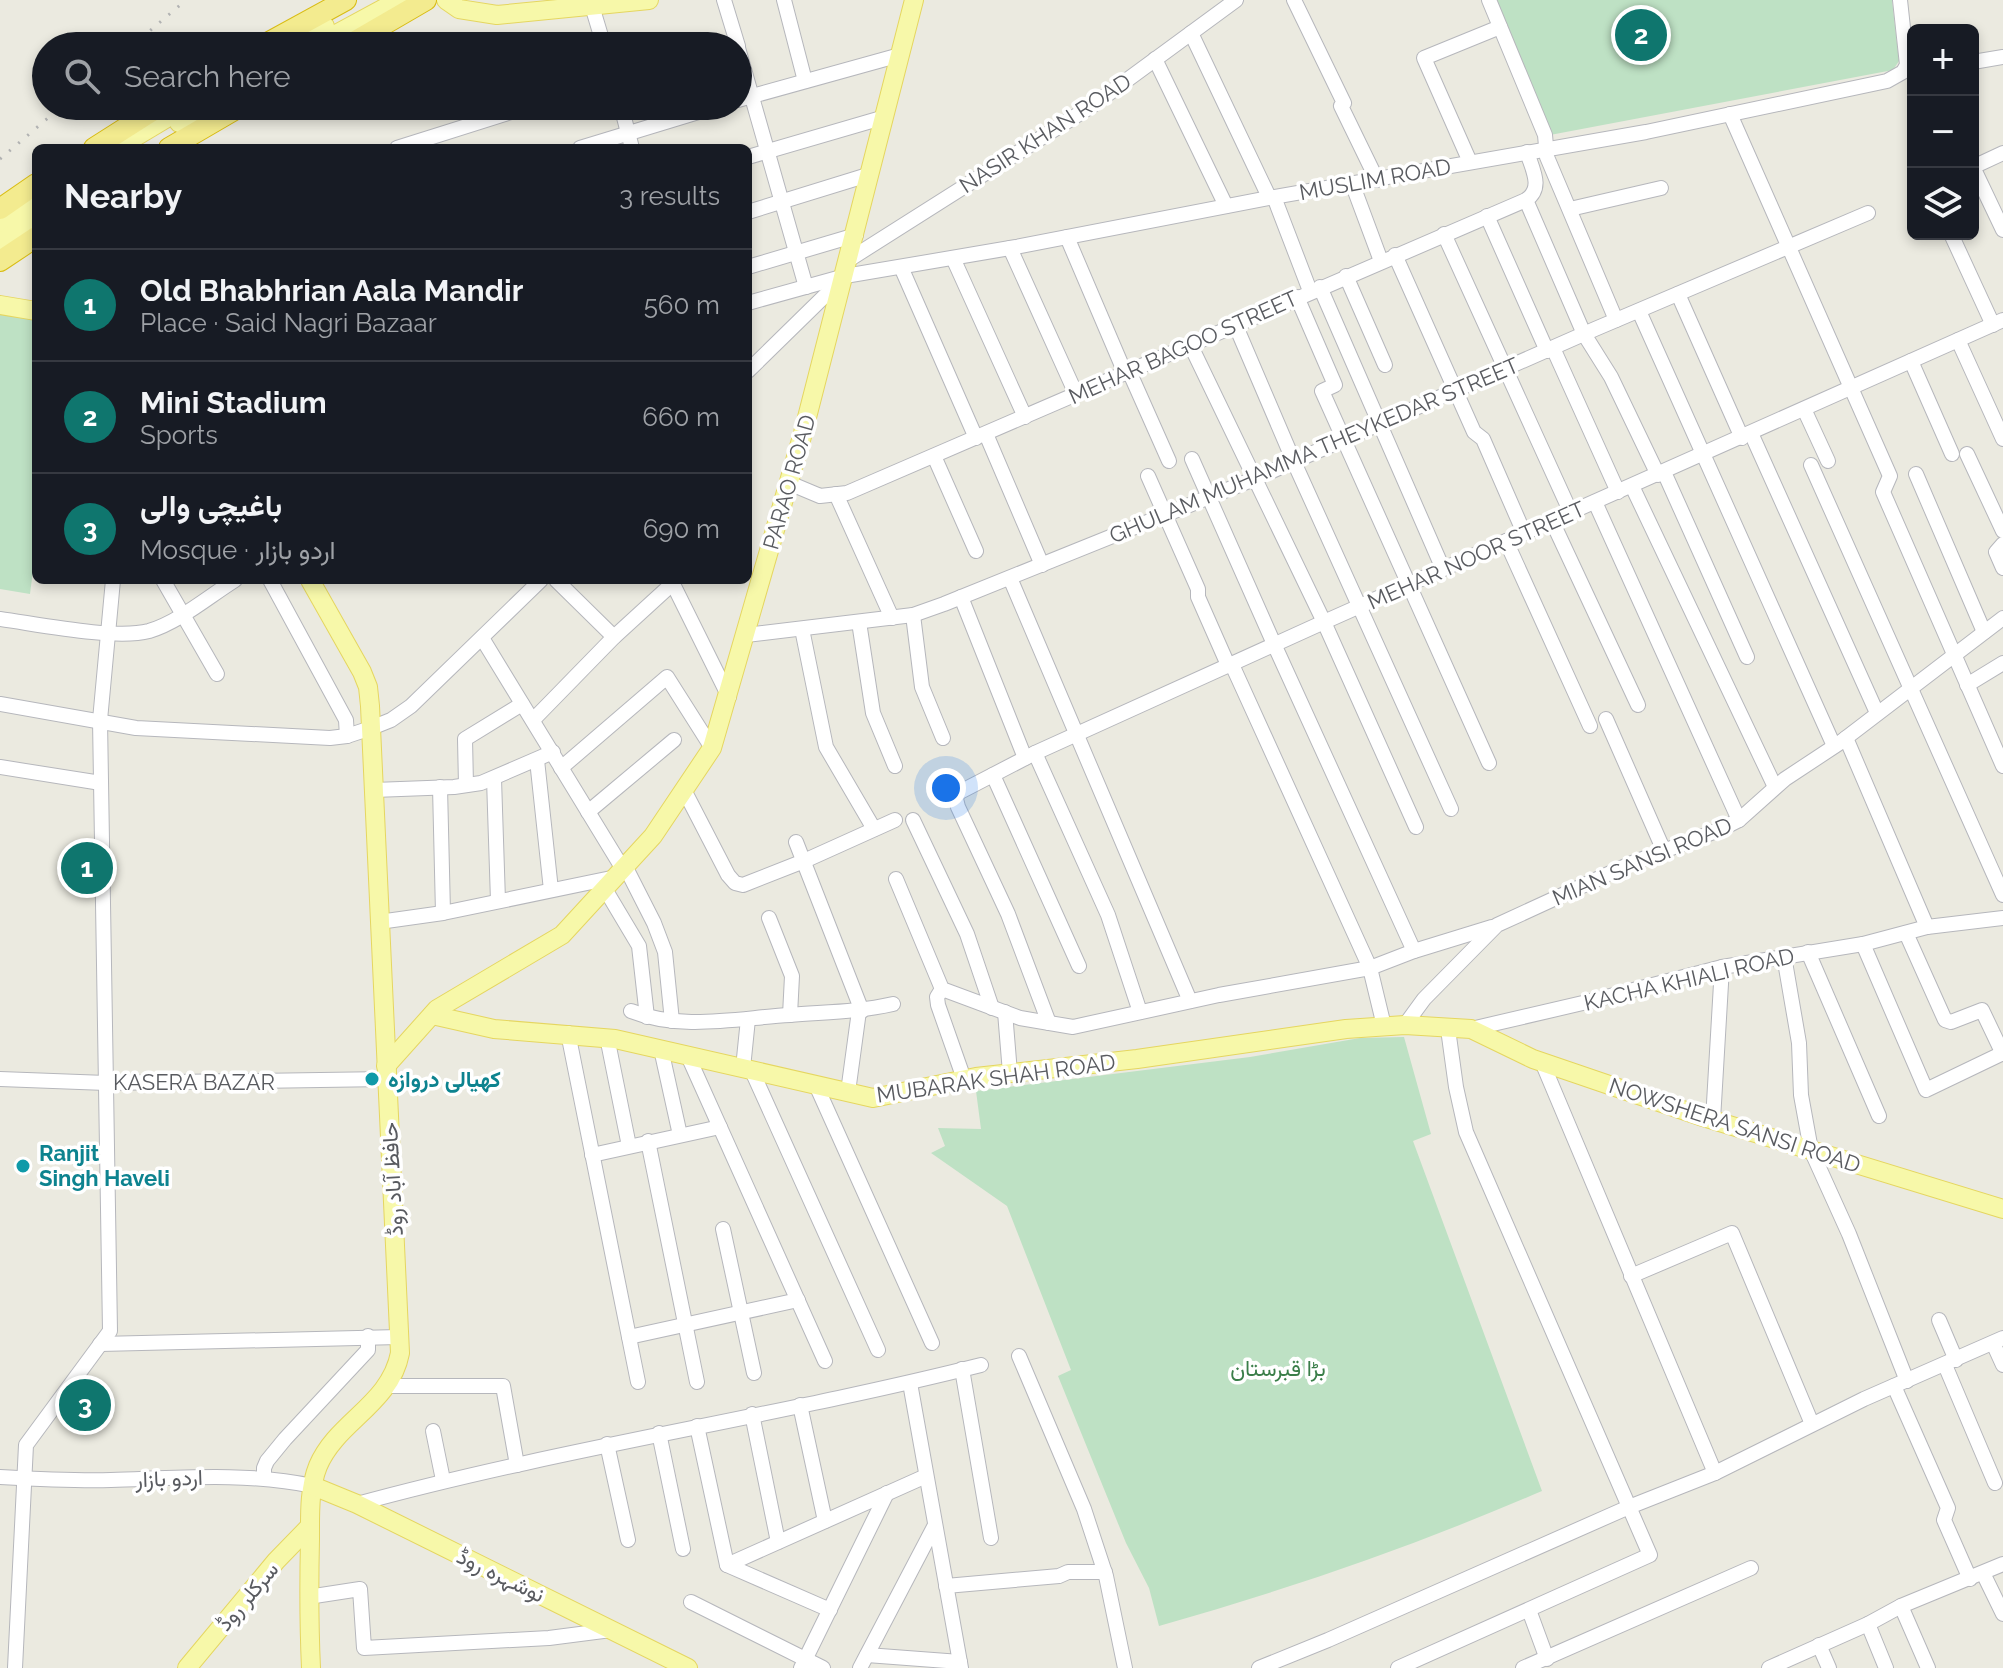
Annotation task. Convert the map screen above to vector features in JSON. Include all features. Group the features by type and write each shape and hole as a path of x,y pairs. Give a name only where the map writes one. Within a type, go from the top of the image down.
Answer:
{"highway":[{"path":"288,32 346,0"},
{"path":"371,32 426,0"},
{"path":"100,144 138,120"},
{"path":"178,144 218,120"},
{"path":"0,209 32,187"},
{"path":"0,261 32,240"}],"main road":[{"path":"315,32 373,0"},
{"path":"340,32 399,0"},
{"path":"446,0 459,9 497,15 649,0"},
{"name":"PARAO ROAD","path":"387,1072 432,1015 562,935 653,836 712,748 729,697 856,235 914,0"},
{"path":"124,144 164,120"},
{"path":"146,144 185,120"},
{"path":"0,228 32,203"},
{"path":"0,243 32,221"},
{"path":"0,305 32,307"},
{"name":"حافظ آباد روڈ","path":"312,584 368,687 399,1337 398,1362 389,1386"},
{"name":"MUBARAK SHAH ROAD","path":"432,1015 494,1029 607,1037 873,1098 964,1079 1137,1059 1331,1031 1405,1025 1471,1029"},
{"name":"NOWSHERA SANSI ROAD","path":"1471,1029 1542,1062 1713,1120 2003,1209"},
{"path":"311,1668 308,1597 310,1526 318,1466 330,1447 389,1386"},
{"name":"نوشہرہ روڈ","path":"313,1486 357,1504 611,1630 657,1660 688,1668"},
{"name":"سرکلر روڈ","path":"187,1668 276,1561 310,1526"}],"street":[{"path":"724,0 733,32"},
{"path":"784,0 805,81"},
{"name":"NASIR KHAN ROAD","path":"847,268 1093,105 1236,0"},
{"path":"1294,0 1377,180"},
{"path":"1489,0 1616,320"},
{"name":"MUSLIM ROAD","path":"1900,0 1907,65"},
{"path":"592,6 600,32"},
{"path":"1470,162 1424,58 1500,27"},
{"path":"1191,33 1271,197 1309,292 1335,385 1322,391 1489,763"},
{"path":"752,96 900,55"},
{"path":"1979,61 2003,57"},
{"path":"1155,59 1226,206"},
{"name":"MUSLIM ROAD","path":"847,268 901,267 1271,197 1546,150 1887,81 1907,72"},
{"path":"1730,114 1890,476 1883,492 1967,685 1999,746 2003,766"},
{"path":"752,115 767,151 806,287"},
{"path":"752,156 885,117"},
{"path":"410,144 486,120"},
{"path":"625,120 630,141"},
{"path":"609,144 630,141 683,120"},
{"path":"1527,152 1537,187 1526,200 1584,334 1611,377 1661,473 1747,657"},
{"path":"1979,164 2003,153"},
{"path":"1973,168 2003,230"},
{"path":"752,211 871,174"},
{"path":"1352,183 1474,432 1483,439 1524,533"},
{"path":"1570,209 1661,188"},
{"name":"MEHAR BAGOO STREET","path":"789,483 820,496 847,493 1526,200"},
{"name":"GHULAM MUHAMMA THEYKEDAR STREET","path":"746,635 913,615 961,597 1254,479 1868,213"},
{"path":"1487,216 1550,349 1625,489 1775,787"},
{"path":"1444,234 1571,513"},
{"path":"752,266 856,235"},
{"path":"1067,237 1169,461"},
{"path":"1954,240 1998,323"},
{"path":"1010,248 1076,394"},
{"path":"953,258 1025,417"},
{"path":"901,267 1042,565"},
{"path":"752,302 806,287 847,268"},
{"path":"752,367 847,268"},
{"path":"1346,276 1385,365"},
{"path":"1309,292 1380,424 1443,569"},
{"path":"1678,294 1877,713"},
{"path":"1639,311 1703,455 1927,927"},
{"name":"MEHAR NOOR STREET","path":"1049,1023 1008,914 956,799 958,793 1030,755 1274,644 1998,323"},
{"path":"1235,324 1451,809"},
{"path":"1958,340 2003,439"},
{"path":"1190,344 1324,622 1416,827"},
{"path":"1911,361 2003,531"},
{"path":"1804,409 1828,461"},
{"path":"934,456 976,551"},
{"path":"1192,459 1414,951"},
{"path":"1811,465 2003,895"},
{"path":"1916,474 1984,632"},
{"path":"1148,476 1228,665 1234,669 1370,968 1384,1026"},
{"path":"836,494 892,618"},
{"path":"1595,502 1739,820"},
{"path":"1552,521 1638,705"},
{"path":"1506,541 1590,726"},
{"path":"2003,544 1996,552 2003,568"},
{"path":"1010,578 1190,1001"},
{"path":"15,1668 26,1445 110,1331 100,720 112,584"},
{"path":"165,584 217,674"},
{"path":"272,584 346,720 347,736"},
{"path":"0,704 136,728 238,735 347,736 391,720 411,706 537,584"},
{"path":"560,584 614,637"},
{"path":"533,720 669,584"},
{"path":"672,584 729,697"},
{"path":"0,619 128,634 149,631 182,614 216,585"},
{"path":"961,597 1030,755 1108,915 1140,1012"},
{"path":"913,615 922,687 943,738"},
{"name":"MIAN SANSI ROAD","path":"1405,1025 1424,999 1497,925 1561,894 1739,820 1767,798 1775,787 1840,742 2003,618"},
{"path":"859,622 873,713 895,766"},
{"path":"802,629 826,747 874,829"},
{"path":"482,638 588,812 617,875 639,946 647,1017"},
{"path":"1967,685 2003,663"},
{"path":"561,768 667,677 712,748"},
{"path":"466,785 465,739 522,704"},
{"path":"1606,719 1664,851"},
{"path":"588,812 674,740"},
{"path":"374,790 466,785 494,779 553,752"},
{"path":"537,760 551,890"},
{"path":"0,767 101,783"},
{"path":"993,775 1079,966"},
{"path":"494,779 498,901"},
{"path":"440,787 443,913"},
{"path":"684,790 722,866 735,883 743,885 895,820"},
{"path":"913,820 967,934 998,1010 1010,1073"},
{"path":"796,842 860,1011 848,1092"},
{"path":"379,922 443,913 617,875"},
{"path":"617,875 654,923 665,952 672,1021"},
{"path":"896,879 942,989 998,1010 1073,1027 1190,1001 1370,968 1497,925"},
{"path":"769,918 792,976 790,1015"},
{"name":"KACHA KHIALI ROAD","path":"1471,1029 1722,967 1863,944 1927,927 2003,918"},
{"path":"1863,944 1926,1090 2003,1054 1982,1010 1951,1022 1945,1020 1906,933"},
{"path":"1808,952 1879,1116"},
{"path":"1784,956 1799,1043 1801,1095 1811,1150 1854,1247 1948,1508 1944,1520 2003,1614"},
{"path":"1713,1120 1722,967"},
{"path":"942,989 937,997 938,1005 964,1079"},
{"path":"631,1011 672,1021 748,1019 860,1011 893,1004"},
{"path":"748,1019 747,1069 878,1350"},
{"path":"1398,1668 1650,1555 1466,1132 1448,1029"},
{"path":"568,1033 638,1382"},
{"path":"607,1037 629,1146"},
{"path":"661,1049 680,1135"},
{"path":"688,1056 825,1361"},
{"path":"1542,1062 1715,1473"},
{"name":"KASERA BAZAR","path":"0,1079 106,1083 387,1072"},
{"path":"816,1085 932,1343"},
{"path":"592,1155 720,1127"},
{"path":"648,1141 697,1382"},
{"path":"723,1229 754,1373"},
{"path":"1631,1276 1732,1233 1812,1424"},
{"path":"629,1337 798,1300"},
{"path":"1939,1320 1950,1362 1995,1483"},
{"path":"264,1478 267,1461 368,1350 368,1336"},
{"path":"100,1344 399,1337"},
{"path":"1259,1668 1629,1507 1715,1473 1812,1424 1998,1340 2003,1365"},
{"path":"1019,1356 1084,1509 1105,1572 1125,1668"},
{"path":"357,1504 443,1480 910,1383 981,1365"},
{"path":"962,1369 991,1538"},
{"path":"910,1383 961,1665 864,1661 935,1525"},
{"path":"389,1386 503,1386 517,1465"},
{"path":"800,1405 825,1521"},
{"path":"752,1414 778,1542"},
{"path":"697,1426 727,1565"},
{"path":"433,1431 443,1480"},
{"path":"659,1433 683,1549"},
{"path":"607,1444 628,1540"},
{"name":"اردو بازار","path":"0,1477 106,1480 223,1475 313,1486"},
{"path":"727,1565 926,1476"},
{"path":"803,1664 887,1493"},
{"path":"1778,1666 1901,1606 2003,1564"},
{"path":"727,1565 830,1610"},
{"path":"1523,1668 1751,1568"},
{"path":"946,1586 1059,1576 1068,1572 1105,1572"},
{"path":"308,1597 360,1589 364,1648 549,1638 611,1630"},
{"path":"691,1602 803,1664 823,1668"},
{"path":"1901,1606 1928,1668"},
{"path":"1529,1610 1547,1659"},
{"path":"1868,1624 1886,1668"},
{"path":"1819,1645 1829,1668"}],"green space":[{"path":"1494,0 1892,0 1899,61 1893,70 1550,135"},
{"path":"0,312 32,317 32,578 30,594 0,589"},
{"name":"بڑا قبرستان","path":"1404,1037 1431,1134 1413,1141 1542,1491 1353,1565 1159,1626 1149,1588 1126,1543 1058,1376 1071,1370 1007,1206 931,1153 945,1146 938,1128 981,1129 976,1091 1250,1057 1360,1038"}],"railway":[{"path":"148,32 186,0"},
{"path":"0,159 46,120"}],"place":[{"name":"Mini Stadium","path":"1641,35"},
{"name":"Old Bhabhrian Aala Mandir","path":"87,868"},
{"name":"کھیالی دروازہ","path":"372,1079"},
{"name":"Ranjit Singh Haveli","path":"23,1166"},
{"name":"باغیچی والی","path":"85,1405"}]}
